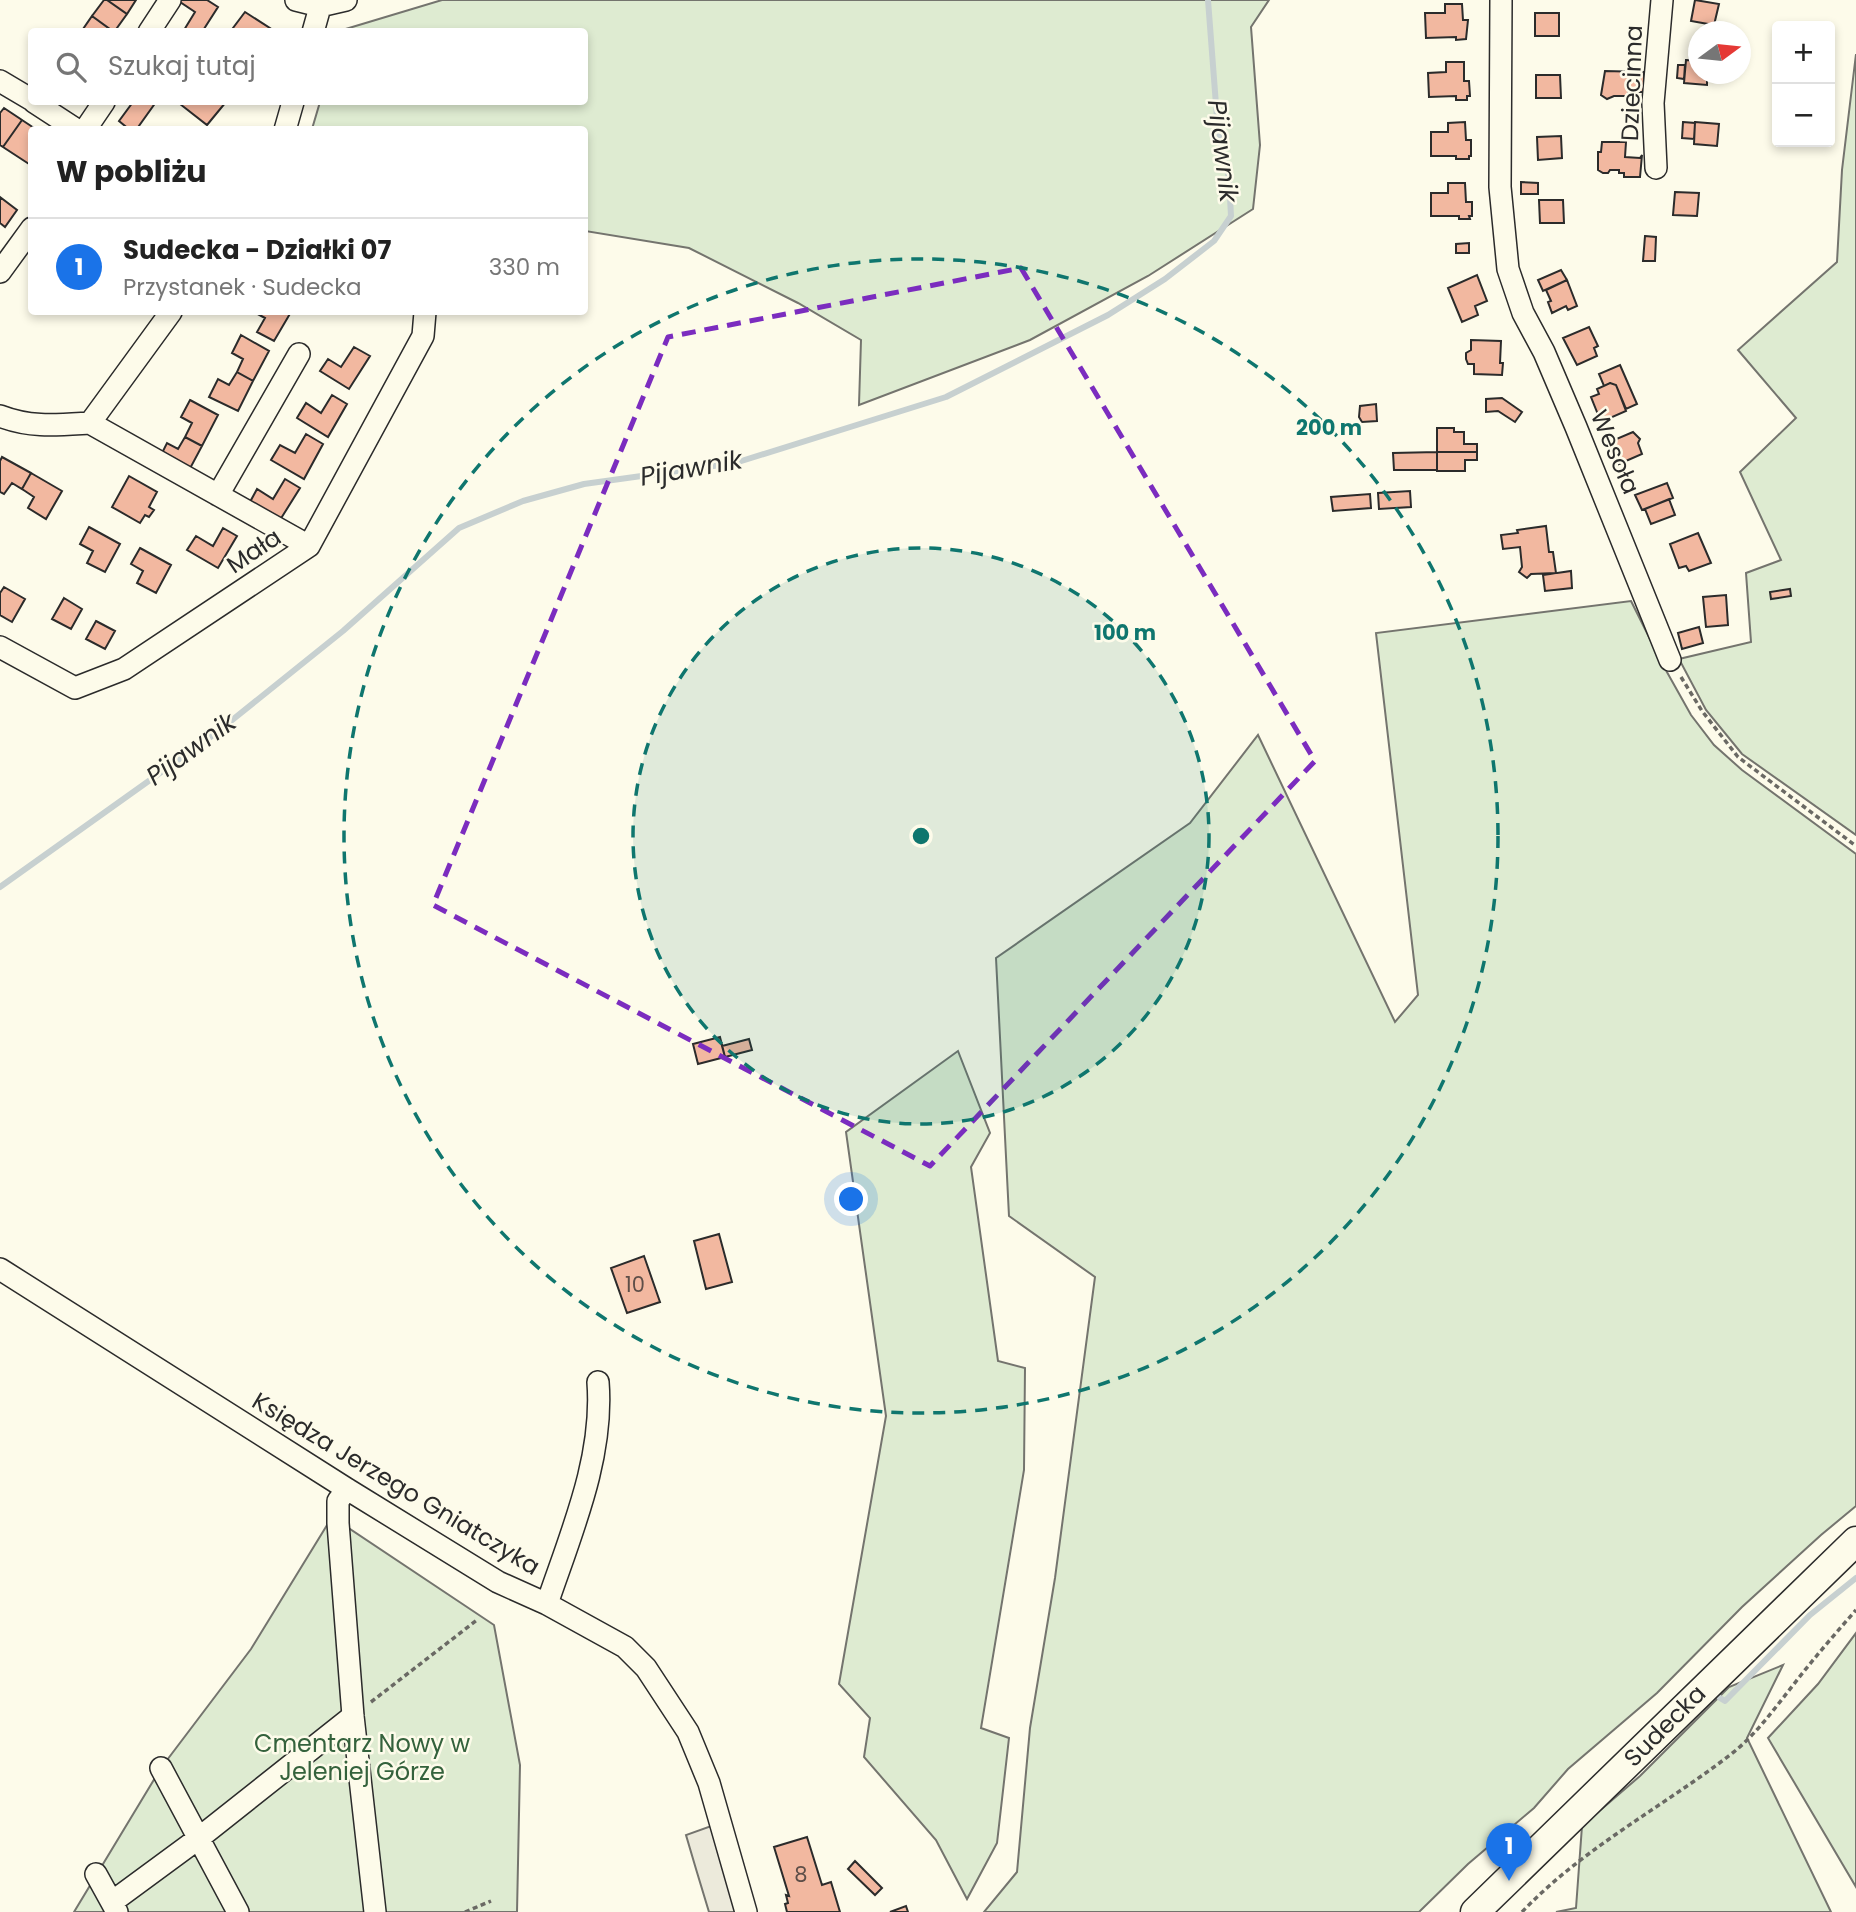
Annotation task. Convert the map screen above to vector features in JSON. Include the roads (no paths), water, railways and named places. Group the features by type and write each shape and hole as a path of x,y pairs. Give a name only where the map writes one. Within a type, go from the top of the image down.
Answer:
{"main road":[{"name":"Sudecka","path":"1475,1912 1856,1541"}],"street":[{"path":"152,28 170,0"},
{"path":"296,0 321,3 346,0"},
{"name":"Wesoła","path":"1501,0 1500,187 1508,269 1523,313 1544,352 1670,660"},
{"name":"Dziecinna","path":"1656,169 1653,103 1662,0"},
{"path":"314,28 321,3"},
{"path":"0,81 28,98"},
{"path":"39,105 71,126"},
{"path":"88,126 102,105"},
{"path":"286,126 292,105"},
{"path":"0,272 28,234"},
{"path":"90,423 169,315"},
{"name":"Mała","path":"0,647 75,688 124,669 309,545 423,336 425,315"},
{"path":"218,495 299,354"},
{"path":"0,416 20,424 40,426 90,423 309,545"},
{"name":"Księdza Jerzego Gniatczyka","path":"0,1269 498,1582 547,1604 625,1647 646,1668 688,1732 709,1783 746,1912"},
{"path":"547,1604 578,1514 594,1451 598,1382"},
{"path":"347,1489 338,1501 338,1523 353,1716 374,1912"},
{"path":"96,1874 114,1907 353,1716"},
{"path":"162,1768 238,1912"}],"waterway":[{"name":"Pijawnik","path":"0,887 216,733 343,631 459,528 523,501 584,484 735,463 946,397 1108,315 1165,279 1214,241 1231,216 1229,178 1218,131 1208,0"},
{"path":"1720,1698 1725,1701 1810,1615 1856,1578"}],"place":[{"name":"Sudecka - Działki 07","path":"1509,1881"}],"park label":[{"name":"Cmentarz Nowy w Jeleniej Górze","path":"362,1758"}]}
